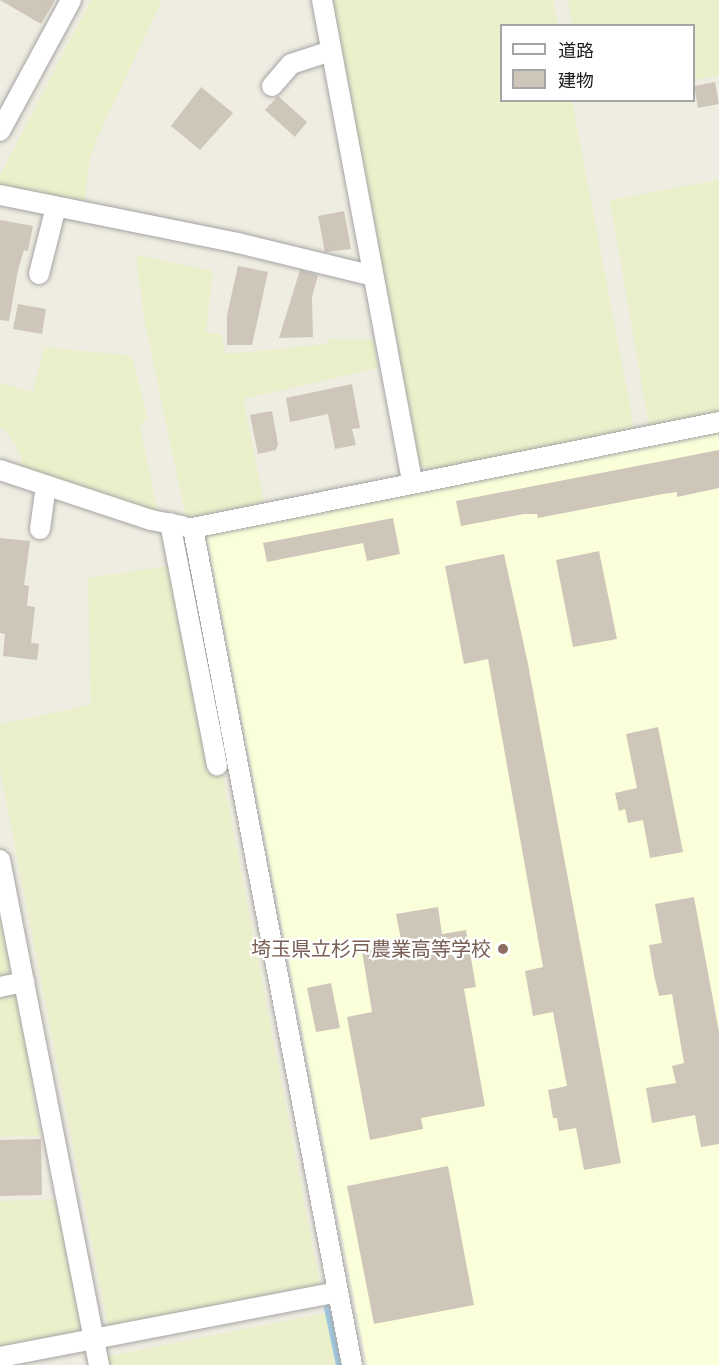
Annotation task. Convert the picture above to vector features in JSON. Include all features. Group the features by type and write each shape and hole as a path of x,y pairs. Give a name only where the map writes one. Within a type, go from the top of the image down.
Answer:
{"street":[{"path":"0,131 71,0"},
{"path":"322,0 412,482"},
{"path":"272,86 291,64 332,51"},
{"path":"0,195 238,243 373,276"},
{"path":"39,274 56,207"},
{"path":"0,470 46,486 193,528 412,482 719,422"},
{"path":"40,529 46,486"},
{"path":"171,523 217,765"},
{"path":"193,528 352,1365"},
{"path":"0,860 99,1365"},
{"path":"0,987 24,982"},
{"path":"0,1357 338,1292"}],"shaded area":[{"path":"91,0 162,0 98,136 90,158 84,204 5,188 0,184 0,175"},
{"path":"332,0 553,0 558,24 500,24 500,102 572,102 635,433 428,471 418,462"},
{"path":"568,0 719,0 719,75 695,80 695,24 573,24"},
{"path":"719,180 719,413 649,427 610,200"},
{"path":"136,255 213,271 206,332 221,334 226,354 328,344 328,339 373,340 378,368 243,399 264,503 186,518 145,323"},
{"path":"44,347 132,356 147,416 140,428 159,517 21,469 21,456 7,431 0,427 0,383 33,392"},
{"name":"埼玉県立杉戸農業高等学校","path":"719,429 719,1365 367,1365 206,534"},
{"path":"173,565 221,766 321,1290 109,1331 0,769 0,724 91,705 88,578"},
{"path":"8,920 19,975 0,979 0,922"},
{"path":"18,989 41,1082 31,1086 40,1136 0,1137 0,993"},
{"path":"62,1199 88,1335 0,1352 0,1201"},
{"path":"327,1313 335,1365 106,1365 105,1357"}],"building":[{"path":"0,0 55,0 41,24"},
{"path":"715,82 719,104 698,108 695,86"},
{"path":"201,87 233,113 200,150 171,126"},
{"path":"278,96 307,122 295,137 265,110"},
{"path":"344,211 351,249 325,252 318,216"},
{"path":"0,220 33,226 28,251 24,250 18,270 9,321 0,320"},
{"path":"238,266 268,272 252,345 227,345 227,315"},
{"path":"300,270 318,275 312,297 313,337 279,338"},
{"path":"18,304 46,309 42,334 13,329"},
{"path":"352,384 360,428 352,429 356,445 335,449 328,414 290,422 286,398"},
{"path":"272,411 278,444 276,450 258,454 250,415"},
{"path":"719,450 719,488 677,497 677,492 663,494 538,518 537,514 524,514 461,526 456,501"},
{"path":"393,518 400,554 367,561 363,543 267,562 263,543"},
{"path":"0,538 30,541 24,585 29,586 27,606 35,607 31,643 39,644 37,660 3,656 5,634 0,633"},
{"path":"599,551 617,639 573,647 556,560"},
{"path":"504,554 528,664 621,1163 584,1170 576,1128 559,1131 557,1118 553,1118 548,1090 567,1086 553,1012 533,1016 525,971 543,967 488,659 464,664 445,566"},
{"path":"658,727 683,852 650,858 643,820 628,823 625,809 619,811 615,793 637,788 626,734"},
{"path":"694,897 719,1032 719,1144 701,1147 695,1115 652,1123 646,1088 676,1083 672,1066 684,1063 672,994 659,996 654,975 649,945 662,943 655,904"},
{"path":"438,907 442,934 466,930 476,987 464,989 485,1106 421,1118 423,1129 370,1140 347,1017 372,1012 362,951 402,945 396,914"},
{"path":"331,983 340,1028 316,1032 307,988"},
{"path":"41,1139 42,1195 0,1196 0,1140"},
{"path":"448,1166 474,1305 374,1324 347,1186"}],"waterway":[{"path":"327,1308 339,1365"}],"place":[{"name":"埼玉県立杉戸農業高等学校","path":"503,949"}]}
